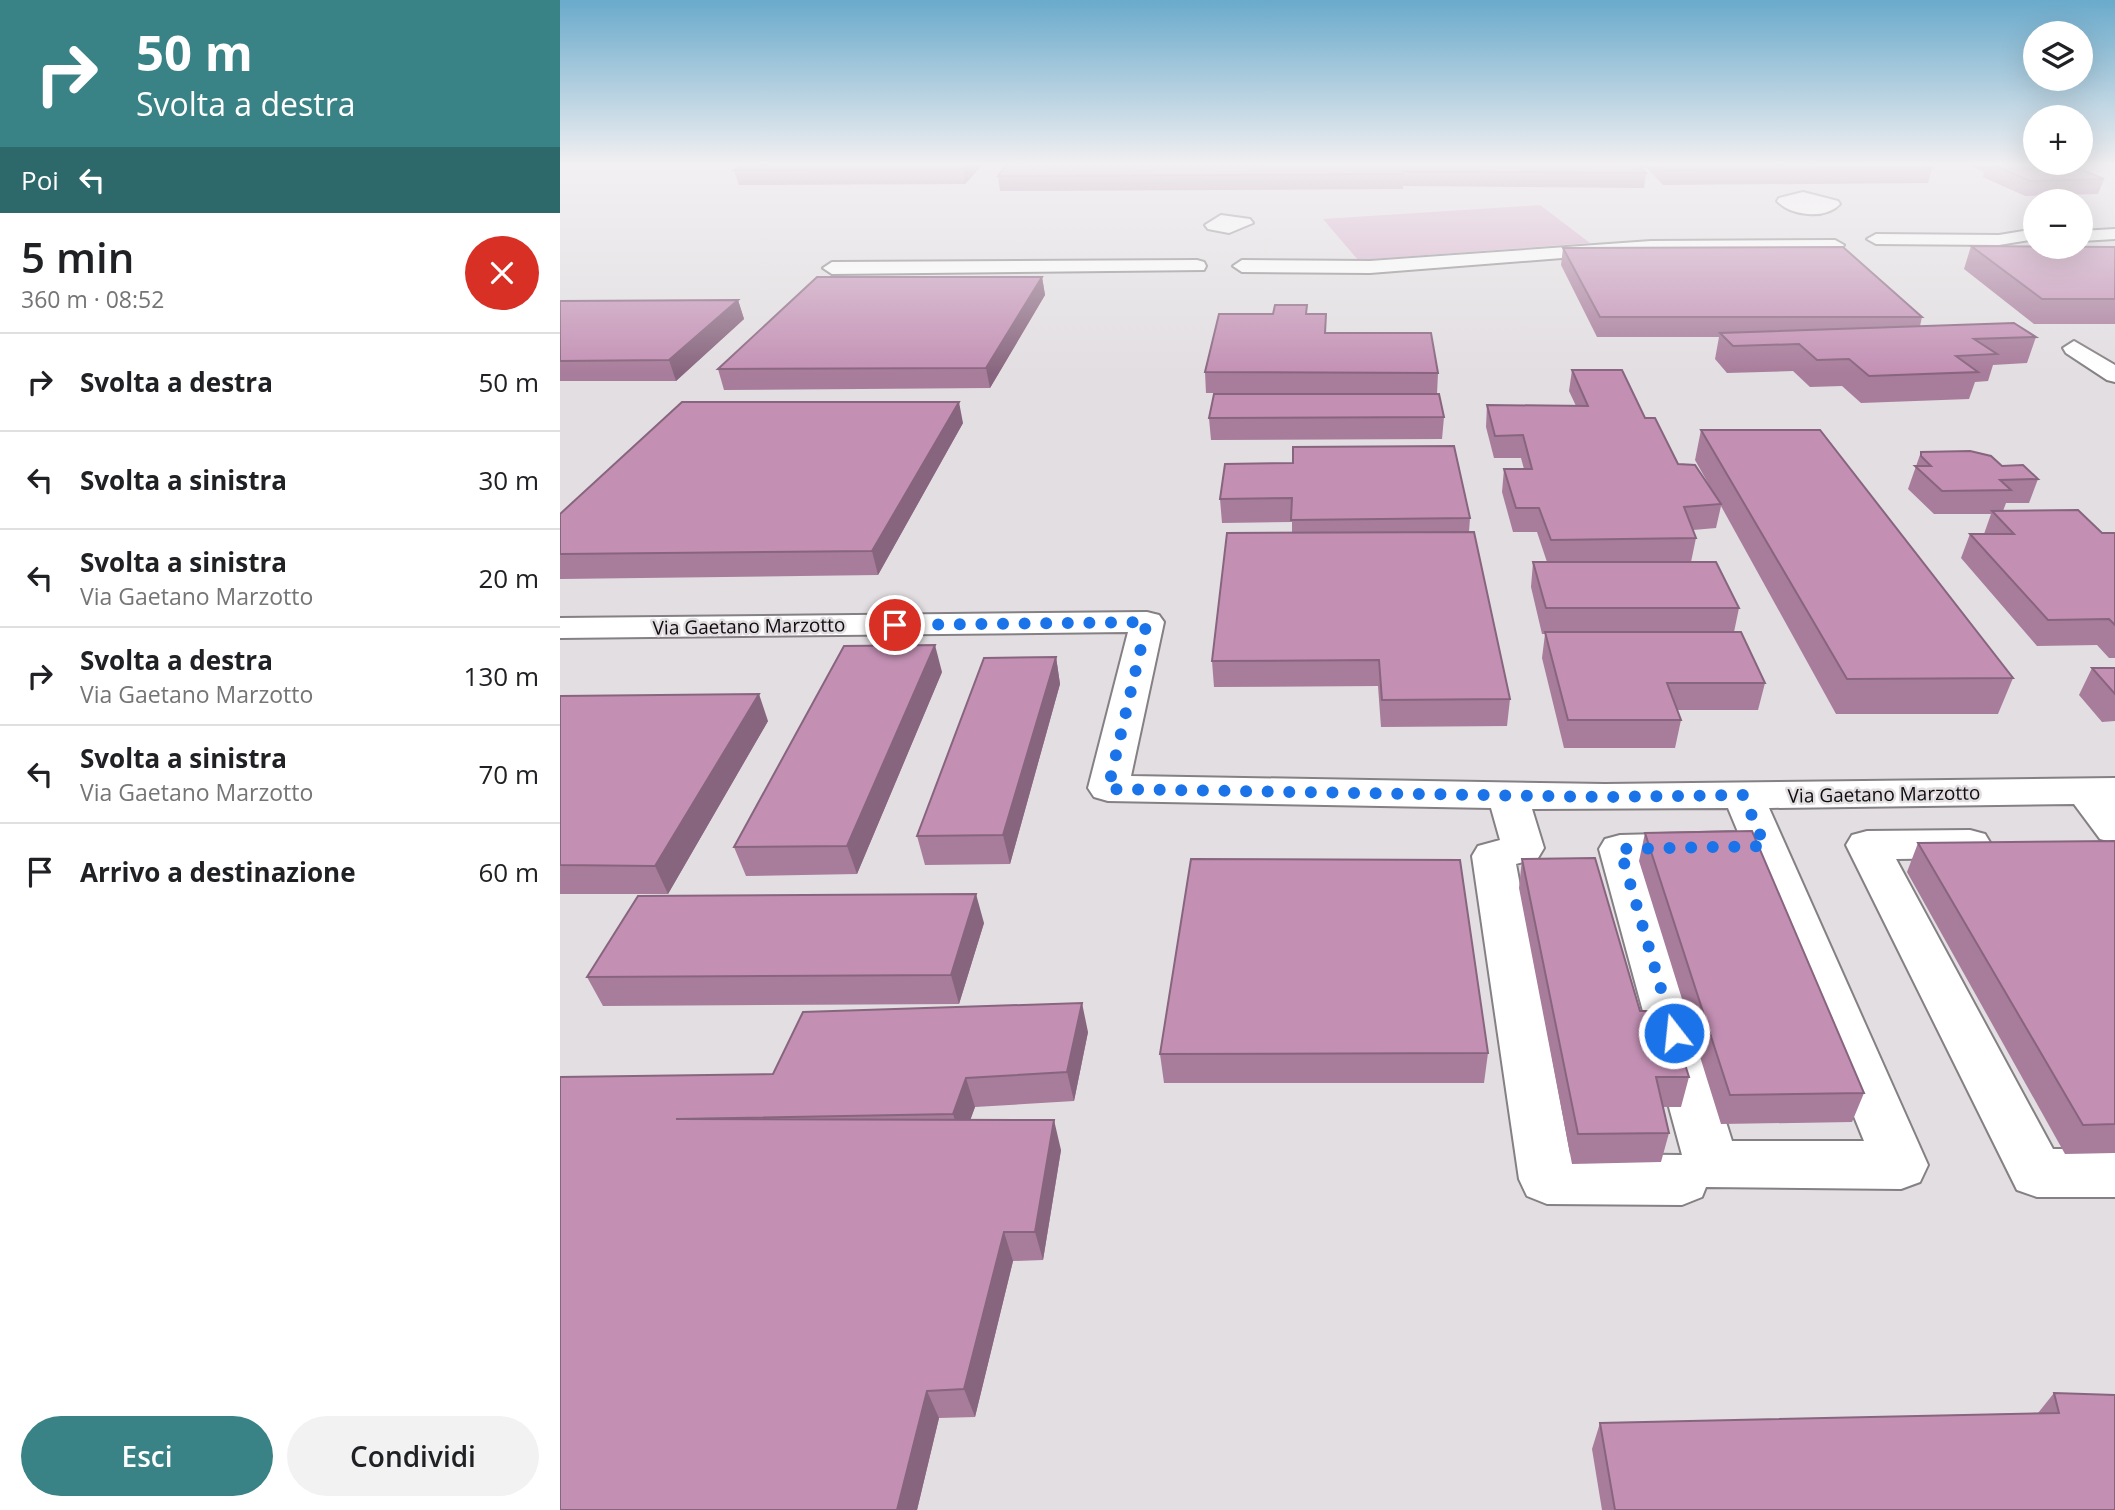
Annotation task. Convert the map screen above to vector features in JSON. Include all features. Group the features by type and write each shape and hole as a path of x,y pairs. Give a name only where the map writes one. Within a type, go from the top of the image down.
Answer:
{"street":[{"path":"1215,263 1227,233"},
{"path":"1839,233 1843,238"},
{"path":"1879,242 1999,240 2023,236"},
{"path":"832,268 1215,263 1242,266 1370,267 1651,246 1843,238 1879,242 2023,244"},
{"path":"2074,348 2115,375"},
{"name":"Via Gaetano Marzotto","path":"560,628 1147,622 1108,789 1508,795 2100,791"},
{"path":"2100,791 2101,839"},
{"path":"1508,795 1523,848 1493,856 1547,1180 1682,1180"},
{"path":"1743,795 1765,846 1901,1165 1712,1165 1620,849 1765,846"},
{"path":"2019,844 1867,845 2037,1173 2115,1173"}],"shaded area":[{"path":"1335,233 1577,233 1590,243 1358,260"}],"building":[{"path":"1971,246 2023,246 2023,259 2093,259 2093,247 2115,247 2115,299 2042,299"},
{"path":"1843,247 1922,317 1600,317 1563,248"},
{"path":"817,277 1042,277 986,368 718,369"},
{"path":"738,300 669,360 560,361 560,301"},
{"path":"1275,305 1307,305 1306,314 1326,314 1325,333 1431,333 1438,373 1205,372 1219,314 1273,314"},
{"path":"2014,323 2036,337 1974,339 1997,354 1956,356 1978,372 1869,376 1849,359 1817,360 1799,344 1733,346 1720,333"},
{"path":"1572,370 1622,370 1645,418 1655,418 1678,464 1695,465 1721,504 1684,507 1696,538 1551,540 1539,508 1516,508 1504,469 1532,469 1523,435 1495,436 1487,405 1588,406"},
{"path":"1214,394 1439,394 1444,417 1209,418"},
{"path":"682,402 959,402 872,551 560,554 560,514"},
{"path":"1701,430 1820,430 2013,678 1847,679"},
{"path":"1454,446 1470,518 1291,520 1292,498 1220,499 1225,464 1293,463 1293,447"},
{"path":"1970,451 1991,456 2002,466 2023,465 2038,479 2000,480 2011,490 1942,491 1915,466 1931,466 1921,456 1921,452"},
{"path":"2078,510 2102,533 2115,533 2115,625 2109,619 2048,620 1970,534 2014,534 1992,511"},
{"path":"1474,532 1510,699 1382,700 1379,660 1212,661 1227,533"},
{"path":"1533,562 1716,562 1739,608 1546,608"},
{"path":"1545,632 1741,632 1765,683 1667,683 1681,720 1568,720"},
{"path":"935,645 847,846 734,847 844,646"},
{"path":"1056,657 1003,835 917,836 984,658"},
{"path":"2092,668 2115,668 2115,694"},
{"path":"759,694 655,866 560,865 560,696"},
{"path":"1752,831 1864,1093 1730,1095 1645,833"},
{"path":"2115,841 2115,1124 2083,1125 1918,843"},
{"path":"1595,858 1640,1011 1668,1011 1689,1077 1656,1077 1669,1133 1578,1134 1522,859"},
{"path":"1191,859 1460,860 1488,1053 1160,1054"},
{"path":"976,894 951,975 587,977 638,896"},
{"path":"1082,1003 1067,1072 966,1078 953,1114 676,1119 1054,1120 1035,1232 1004,1232 964,1389 927,1391 897,1510 560,1510 560,1077 773,1074 803,1012"},
{"path":"2054,1393 2115,1395 2115,1510 1615,1510 1600,1423 2059,1413"}],"route":[{"path":"895,625 1147,622 1108,789 1605,797 1743,795 1765,846 1620,849 1674,1033"}]}
